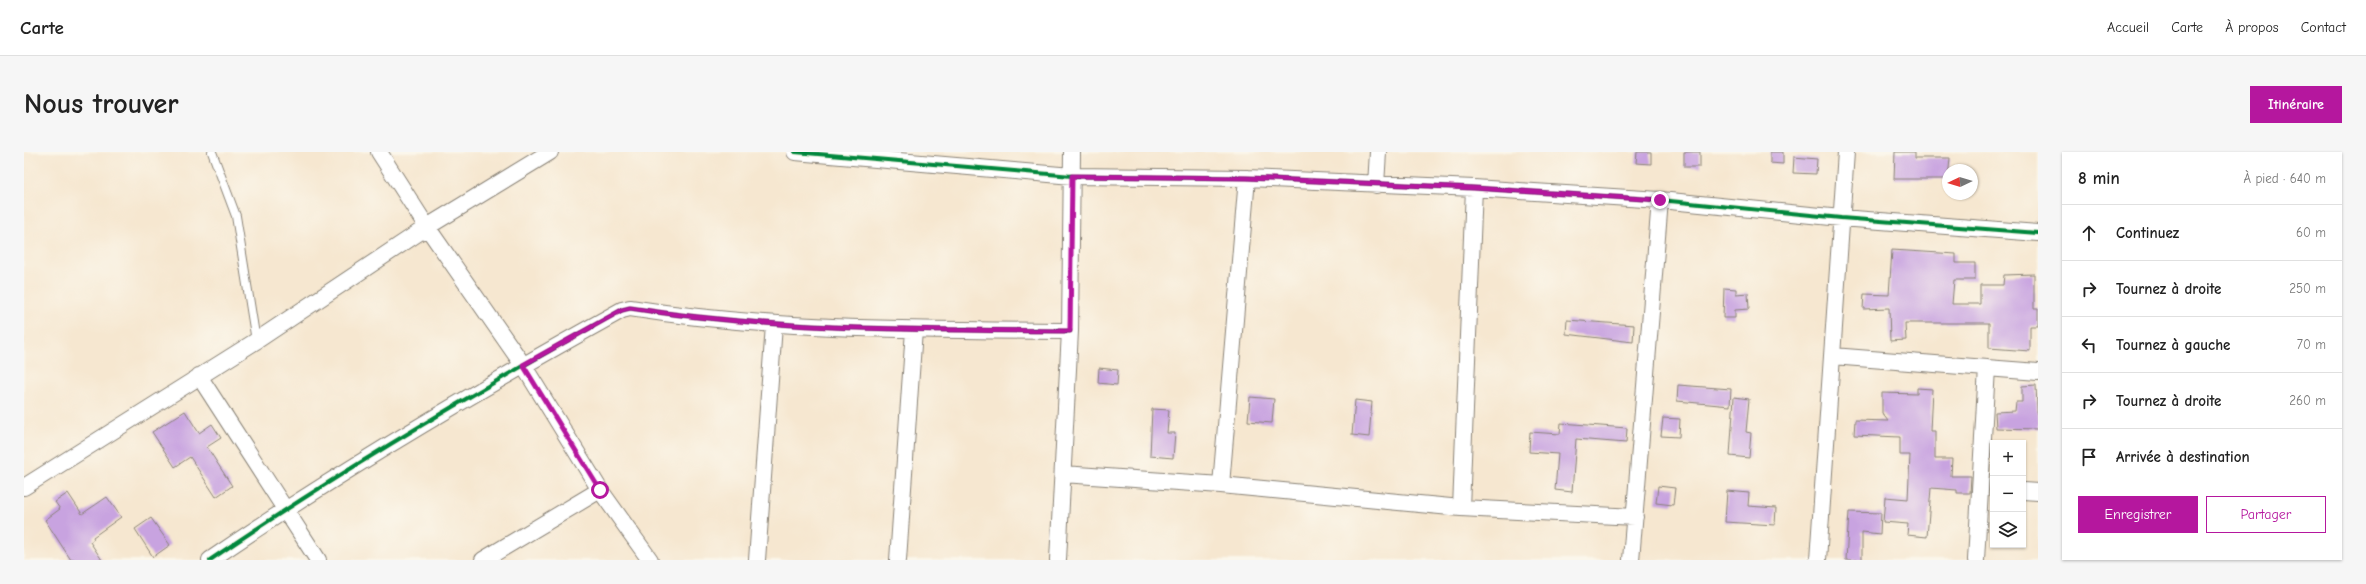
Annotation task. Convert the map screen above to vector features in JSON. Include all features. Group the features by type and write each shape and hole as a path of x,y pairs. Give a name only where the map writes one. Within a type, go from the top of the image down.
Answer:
{"street":[{"path":"379,152 427,227 523,365 600,490 650,560"},
{"path":"24,486 256,340 427,227 550,152"},
{"path":"795,152 1072,176 1247,178 1376,185 1474,188 1660,200 1841,218 2038,233"},
{"path":"1058,560 1070,331 1072,152"},
{"path":"1376,185 1378,152"},
{"path":"1818,560 1846,152"},
{"path":"1221,485 1247,178"},
{"path":"1461,508 1474,188"},
{"path":"1631,560 1660,200"},
{"path":"210,560 284,509 523,365 622,310 630,308 774,324 914,330 1070,331"},
{"path":"757,560 774,324"},
{"path":"898,560 914,330"},
{"path":"1832,356 2038,372"},
{"path":"1976,560 1986,488 1987,368"},
{"path":"198,376 318,560"},
{"path":"1063,474 1221,485 1461,508 1635,517"},
{"path":"483,560 600,490"},
{"path":"2026,491 2038,492"}],"lane":[{"path":"212,152 236,216 256,340"}],"building":[{"path":"1637,152 1651,152 1651,164 1636,163"},
{"path":"1684,152 1700,152 1700,167 1684,167"},
{"path":"1770,152 1783,152 1783,164 1770,163"},
{"path":"1895,152 1915,152 1915,158 1950,158 1949,164 1942,164 1942,179 1894,179"},
{"path":"1794,157 1817,159 1816,174 1793,173"},
{"path":"1892,250 1956,254 1956,263 1975,263 1975,280 1954,280 1952,304 1980,304 1980,285 2003,285 2004,275 2034,274 2034,308 2038,308 2038,326 2030,326 2030,351 1989,348 1989,323 1905,323 1906,340 1890,341 1889,308 1863,309 1864,294 1889,295"},
{"path":"1724,288 1736,289 1736,294 1748,293 1749,309 1735,310 1735,318 1723,318"},
{"path":"1567,320 1634,325 1633,342 1566,334"},
{"path":"1099,368 1118,370 1117,385 1098,383"},
{"path":"1678,385 1731,389 1730,406 1677,401"},
{"path":"2036,385 2038,429 1996,428 1995,412 2015,411 2016,402 2022,402 2022,386"},
{"path":"1917,388 1932,389 1930,431 1935,431 1935,459 1952,459 1951,476 1971,476 1970,493 1957,493 1957,490 1931,488 1927,537 1907,535 1908,524 1883,522 1885,497 1908,499 1910,455 1900,455 1900,437 1854,435 1855,420 1888,421 1882,413 1882,393 1917,394"},
{"path":"1250,397 1274,399 1272,423 1248,421"},
{"path":"1734,397 1749,399 1746,432 1751,433 1749,458 1730,456"},
{"path":"1355,400 1372,402 1369,437 1352,435"},
{"path":"1152,409 1169,410 1167,433 1175,433 1173,458 1150,456"},
{"path":"185,411 199,433 212,424 221,438 207,447 232,486 216,497 190,457 175,467 152,432"},
{"path":"1663,418 1680,419 1679,437 1661,436"},
{"path":"1561,423 1627,428 1626,443 1576,439 1572,492 1555,490 1558,454 1529,452 1530,432 1560,434"},
{"path":"1658,486 1675,488 1673,505 1656,503"},
{"path":"1727,491 1749,493 1748,506 1776,508 1775,525 1725,522"},
{"path":"68,493 82,514 107,497 121,517 93,537 94,539 90,542 102,560 71,560 45,520 60,509 55,502"},
{"path":"1849,512 1881,513 1880,534 1862,532 1862,560 1846,560"},
{"path":"151,518 170,545 153,557 135,529"}],"cycle path":[{"path":"795,152 1072,176 1247,178 1474,188 1660,200 1841,218 2038,233"},
{"path":"210,560 310,494 413,430 622,310 630,308 685,316 739,321 850,328 1070,331"}],"route":[{"path":"600,490 523,365 622,310 630,308 774,324 914,330 1070,331 1072,176 1247,178 1376,185 1474,188 1660,200"}]}
